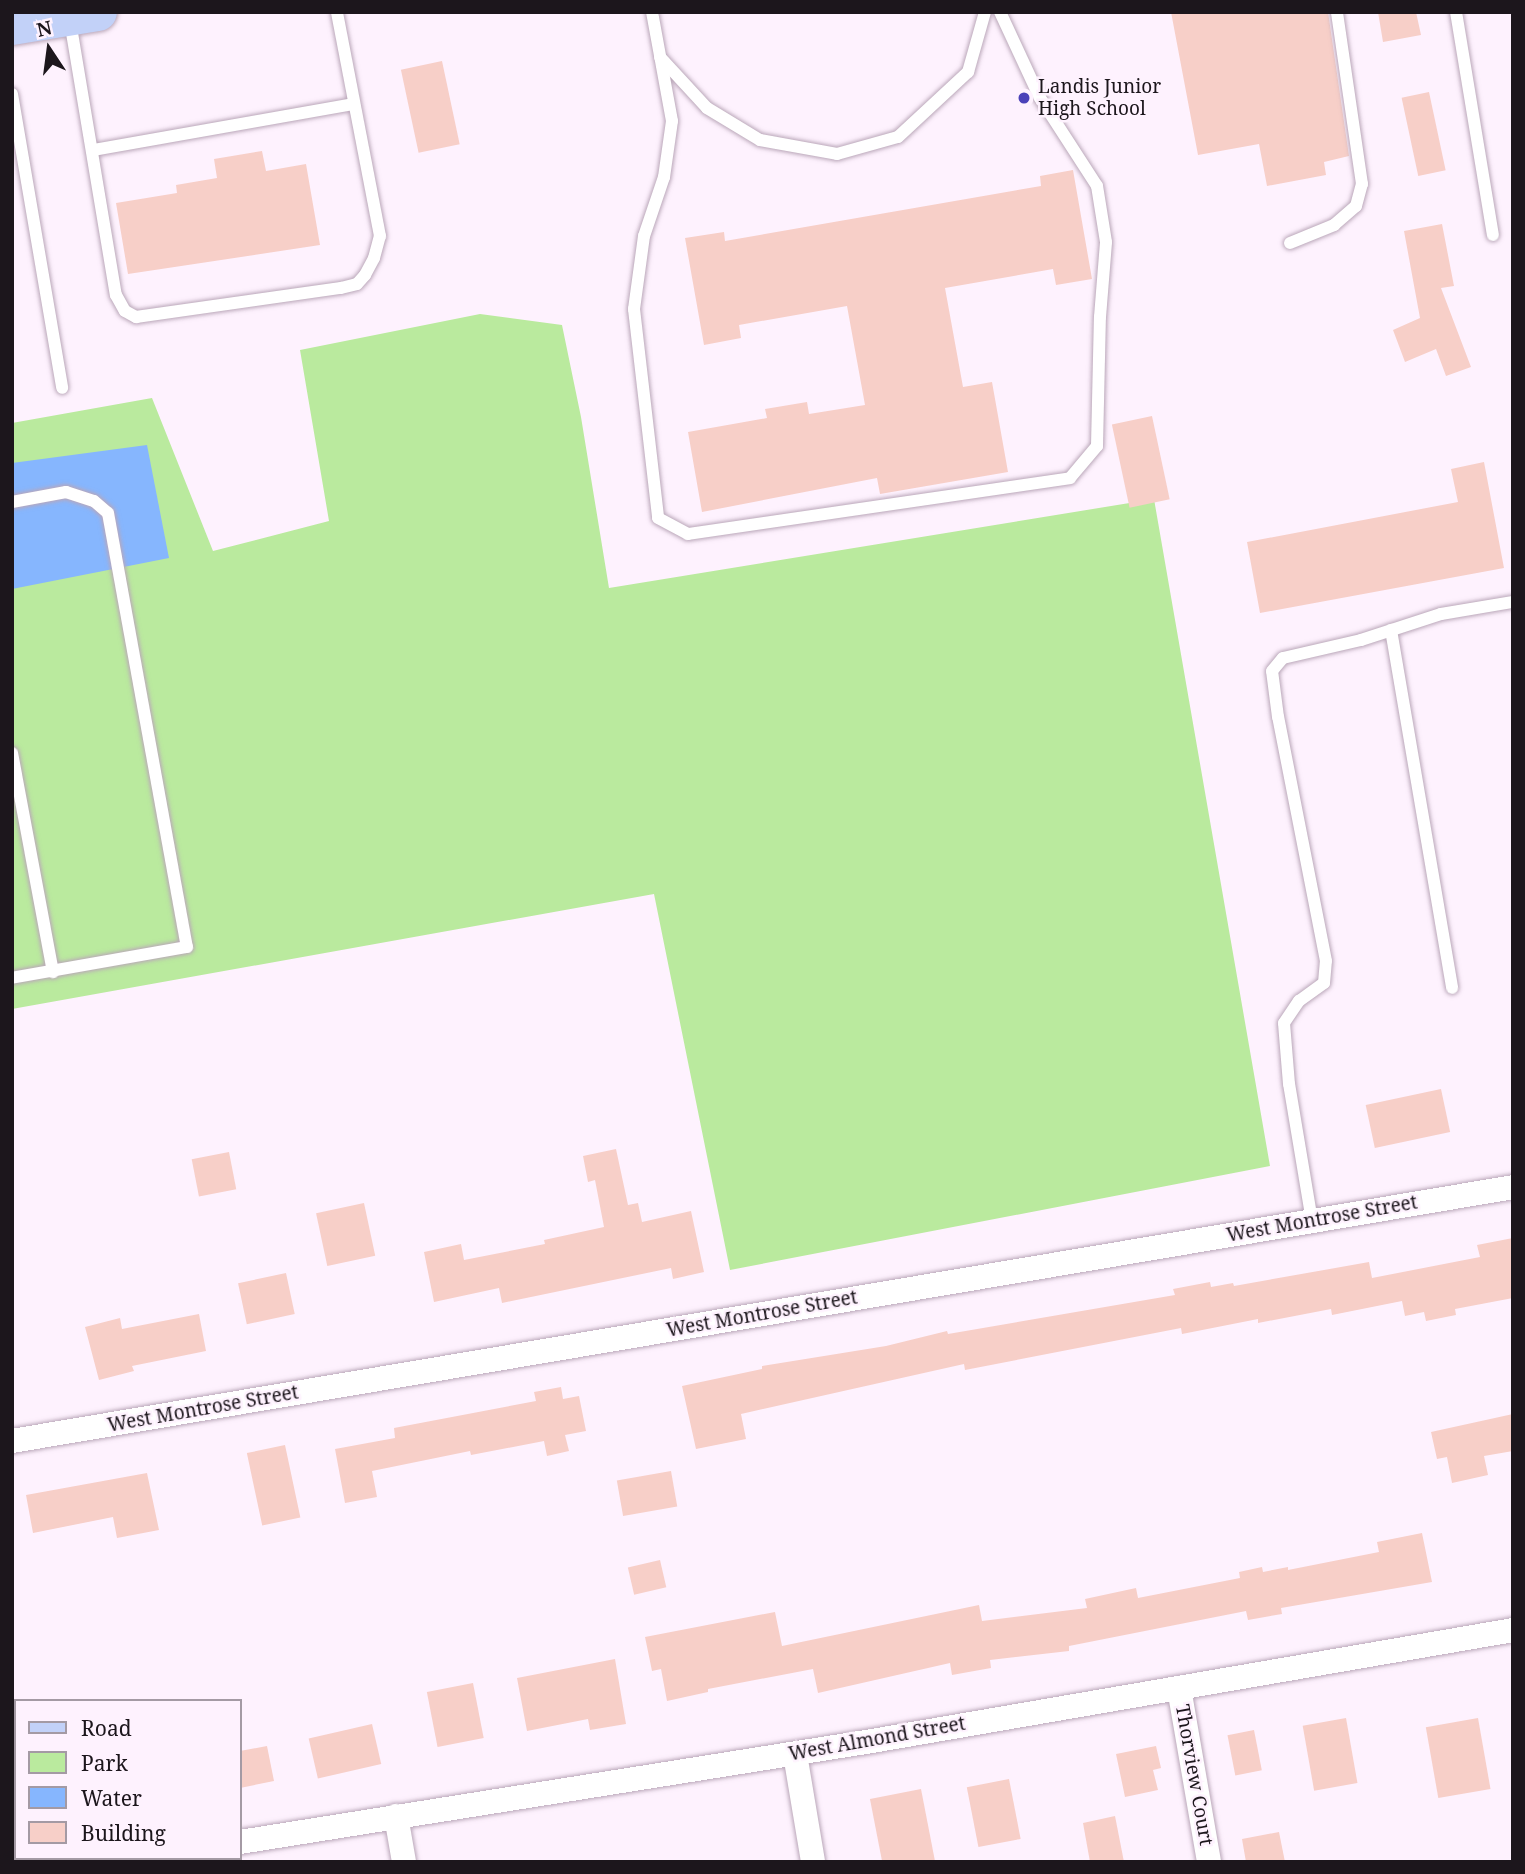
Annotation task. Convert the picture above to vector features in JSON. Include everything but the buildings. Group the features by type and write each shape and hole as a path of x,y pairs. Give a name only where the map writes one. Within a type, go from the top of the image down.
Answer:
{"main road":[{"path":"12,26 83,15"}],"street":[{"name":"West Montrose Street","path":"12,1441 1513,1187"},
{"name":"West Almond Street","path":"242,1842 795,1754 1513,1630"},
{"name":"Thorview Court","path":"1180,1688 1209,1862"},
{"path":"795,1754 813,1862"},
{"path":"397,1816 404,1862"}],"lane":[{"path":"83,15 93,150 116,295 125,311 136,317 341,288 357,285 365,275 374,258 380,236 337,12"},
{"path":"652,12 673,121 664,177 644,236 634,309 658,518 688,534 1070,478 1097,446 1100,317 1106,242 1097,186 1040,98 1000,12"},
{"path":"660,57 708,108 760,140 836,154 898,137 968,72 985,12"},
{"path":"1290,243 1334,225 1356,206 1362,184 1337,12"},
{"path":"1456,12 1493,235"},
{"path":"12,94 17,149 62,388"},
{"path":"93,150 354,104"},
{"path":"12,502 66,492 94,500 108,513 187,947 12,978"},
{"path":"1312,1221 1289,1084 1284,1023 1299,1001 1324,983 1326,961 1278,717 1272,671 1283,658 1361,640 1441,614 1513,602"},
{"path":"1391,630 1452,988"},
{"path":"12,754 52,972"}],"green space":[{"path":"480,314 562,325 581,417 609,588 1154,499 1270,1166 730,1270 654,894 12,1009 12,423 152,398 213,551 329,521 300,350"}],"water":[{"path":"147,445 169,558 12,589 12,463"}],"place":[{"name":"Landis Junior High School","path":"1024,98"}]}
